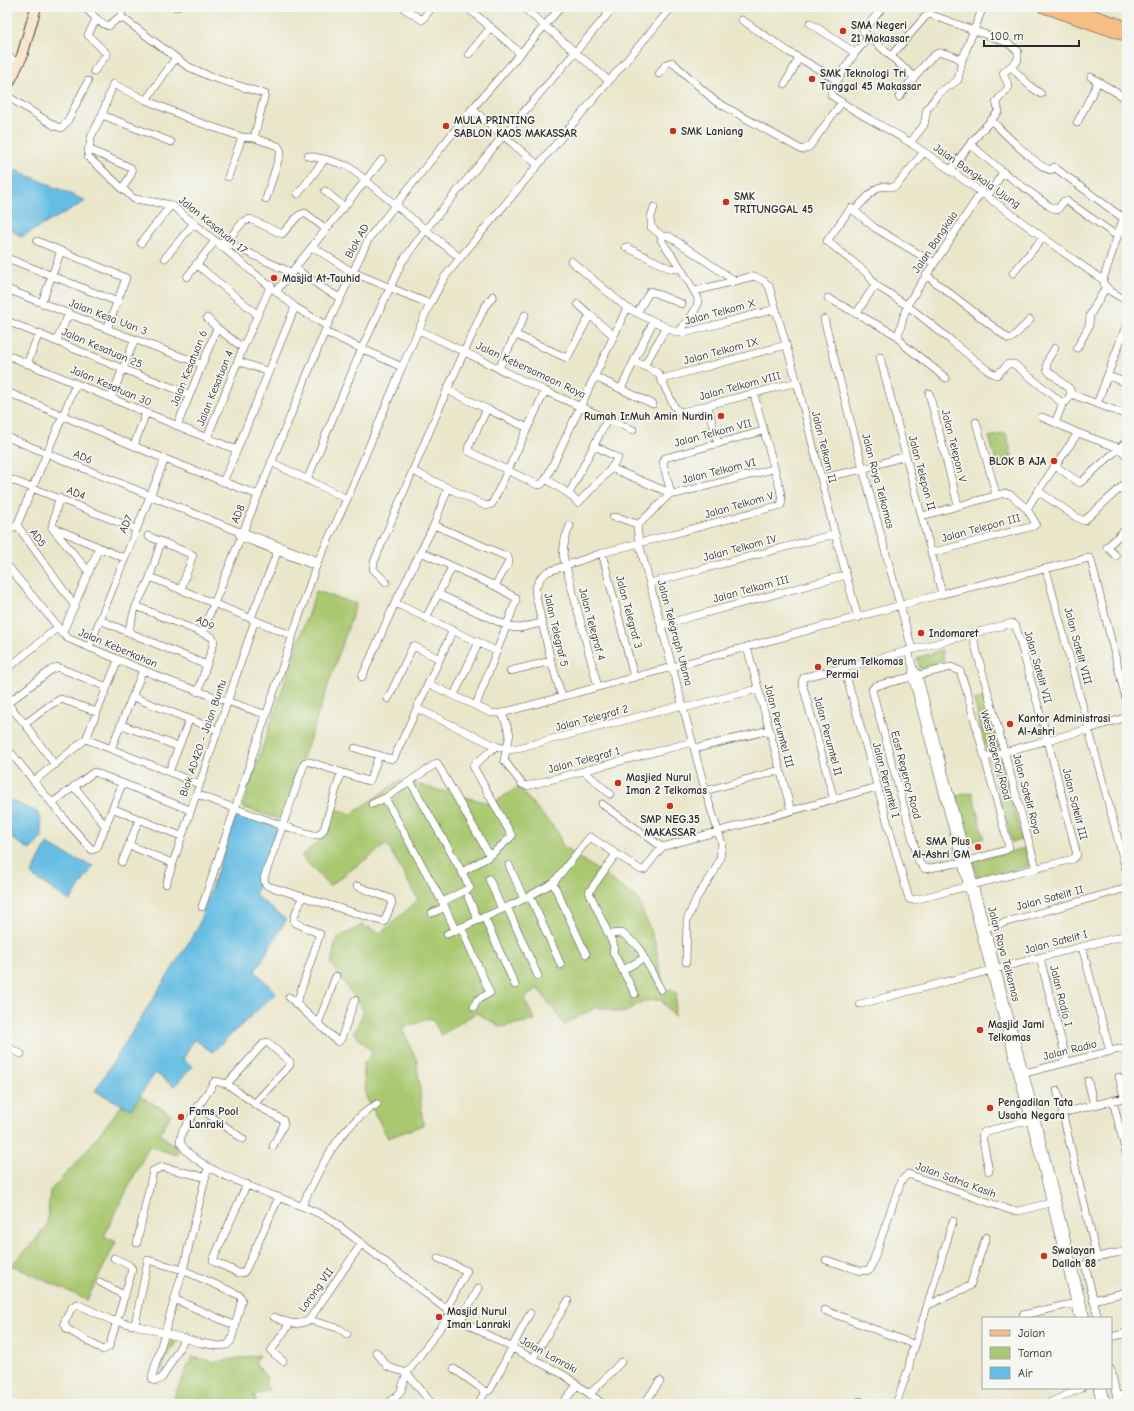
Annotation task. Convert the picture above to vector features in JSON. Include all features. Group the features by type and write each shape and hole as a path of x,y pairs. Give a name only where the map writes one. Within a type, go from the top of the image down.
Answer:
{"main road":[{"path":"7,87 19,64 28,40 36,7"},
{"path":"1070,7 1127,27"},
{"path":"1047,8 1127,36"}],"street":[{"path":"85,7 96,19 110,26 120,17 124,7"},
{"path":"405,9 423,20 432,7"},
{"path":"467,7 520,53"},
{"path":"523,7 609,81"},
{"name":"Blok AD","path":"258,495 270,462 326,329 369,238 472,109 561,7"},
{"path":"307,480 362,348 402,262 426,230 504,136 614,7"},
{"path":"202,907 317,564 347,499 402,366 430,304 444,278 460,258 672,7"},
{"path":"883,7 863,31 914,77"},
{"path":"910,143 924,125 927,109 932,101 939,93 958,80 962,60 983,7"},
{"path":"891,56 929,14 974,32 998,39 1014,47 1018,51 1018,60 1003,73 1008,88 996,102 999,111 992,121 970,144 950,171"},
{"path":"120,17 175,59 200,72 265,94 254,138"},
{"path":"94,71 107,54 88,35 96,19"},
{"path":"742,20 799,58 838,80 855,53 869,37"},
{"path":"810,23 855,53"},
{"path":"469,54 491,28"},
{"path":"899,97 914,77 937,53 943,53 962,60"},
{"path":"7,56 19,64"},
{"path":"785,84 799,58"},
{"path":"146,100 175,59"},
{"path":"659,74 666,64 672,62 715,101 802,150 810,146 842,102"},
{"path":"1011,67 1030,86 1041,94"},
{"path":"1091,77 1127,99"},
{"name":"Jalan Bangkala Ujung","path":"838,80 830,92 834,97 910,143 985,194 1043,238 1103,280"},
{"path":"7,96 55,126 61,128 67,122 88,81"},
{"path":"1077,123 1098,82"},
{"path":"122,189 132,174 131,168 88,149 90,137 102,115 114,83 146,100 195,120 242,137 254,138 281,148 266,198"},
{"path":"472,109 538,165"},
{"path":"102,115 171,142"},
{"path":"992,121 1047,170 1051,170 1054,167 1123,218"},
{"path":"228,177 242,137"},
{"path":"970,144 1003,172 1049,206 1057,210 1064,201 1067,201 1118,233 1127,232"},
{"name":"Jalan Kesatuan 17","path":"88,149 87,154 89,158 122,189 137,200 171,205 271,285 295,307 326,329 362,348 402,366"},
{"path":"854,211 878,188 884,186 891,188 896,186 923,153"},
{"path":"308,156 345,164 367,180 460,258"},
{"path":"298,194 325,159"},
{"path":"277,290 382,160"},
{"name":"Jalan Bangkala","path":"898,336 907,305 926,275 985,194 1003,172"},
{"path":"325,191 344,207"},
{"path":"142,243 171,205"},
{"path":"654,207 651,218 651,227 662,236 668,236 735,281"},
{"path":"1127,207 1103,280 1106,287 1127,301"},
{"path":"934,263 871,225 851,208 827,241 868,274 875,286 907,305 953,344 990,372 998,374 1008,364 1014,364 1063,403"},
{"path":"226,242 243,222 250,219 282,234 299,215 305,213 326,229"},
{"path":"165,258 194,223"},
{"path":"662,236 661,240 695,291 698,302 678,333"},
{"path":"1013,273 1043,238"},
{"path":"187,277 213,239 226,242 293,270 340,298"},
{"path":"37,241 126,278 107,329"},
{"path":"313,247 352,272 390,286 430,304"},
{"path":"626,247 669,268 676,269 680,267"},
{"path":"42,302 61,251"},
{"path":"7,258 118,302"},
{"name":"Jalan Telkom X","path":"571,261 627,308 678,333 684,333 776,309"},
{"path":"196,264 258,314"},
{"path":"926,275 1009,339 1013,337 1030,320"},
{"name":"Jalan Telkom II","path":"735,281 754,276 766,283 770,290 796,382 858,618"},
{"path":"695,291 735,281"},
{"name":"Jalan Kesatuan 4","path":"237,450 207,438 243,348 271,285"},
{"path":"856,314 875,286"},
{"path":"1077,348 1088,326 1090,315 1106,287"},
{"path":"7,298 9,290"},
{"name":"Jalan Kesa Uan 3","path":"9,290 201,364"},
{"path":"637,314 650,291 682,304"},
{"path":"386,582 372,566 464,352 484,308 493,296"},
{"path":"828,298 898,336 904,345 946,378"},
{"path":"578,304 614,336"},
{"path":"223,482 295,307"},
{"path":"487,409 468,448 468,451 538,485 542,484 546,479 627,308"},
{"path":"57,340 69,314"},
{"path":"499,368 525,315"},
{"path":"516,335 567,358 590,315"},
{"path":"207,318 217,328"},
{"name":"Jalan Raya Telkomas","path":"824,319 900,606 913,668 970,885 983,928 1059,1224 1086,1317"},
{"name":"Jalan Kesatuan 25","path":"7,321 57,340 123,369 189,394"},
{"path":"621,389 653,322"},
{"path":"1096,404 1127,323"},
{"name":"Jalan Kesatuan 6","path":"177,426 201,364 217,328 243,348"},
{"path":"644,366 666,328"},
{"name":"Jalan Kebersamaan Raya","path":"419,330 545,391 580,405 633,430"},
{"path":"27,364 39,333"},
{"path":"111,398 135,339"},
{"name":"Jalan Telkom IX","path":"662,379 786,345"},
{"path":"1055,423 1063,403 1066,402 1071,394 1070,389 1048,371 1046,367 1047,361 1056,348"},
{"name":"Jalan Kesatuan 30","path":"7,355 207,438"},
{"name":"Jalan Telepon II","path":"880,357 942,594"},
{"path":"238,360 269,372"},
{"path":"634,361 658,373 662,379"},
{"path":"1108,376 1127,383"},
{"path":"595,377 653,404"},
{"name":"Jalan Telkom VIII","path":"662,379 677,410 682,412 754,395 796,382"},
{"name":"AD5","path":"75,606 17,525 76,384"},
{"path":"447,390 528,428"},
{"path":"413,471 489,506 508,471 545,391"},
{"name":"AD8","path":"7,392 165,459 258,495 240,533 202,633"},
{"name":"Jalan Telepon V","path":"929,393 958,504"},
{"path":"1071,394 1127,415"},
{"name":"Jalan Telkom V","path":"639,543 780,506 782,501 754,395"},
{"path":"708,407 718,444"},
{"path":"134,445 146,413"},
{"path":"1042,417 1078,433 1119,448 1127,456"},
{"path":"569,494 595,446 608,418"},
{"path":"976,422 996,494"},
{"name":"Jalan Telkom VII","path":"670,493 663,463 668,457 763,431"},
{"path":"922,516 958,504 1005,493 1011,495 1027,509 1054,465 1078,433"},
{"name":"AD6","path":"7,437 317,564"},
{"path":"1054,465 1080,483 1127,441"},
{"path":"546,479 569,494 576,502 579,503 611,468 618,458 595,446"},
{"path":"821,478 863,469 905,456"},
{"name":"AD7","path":"89,647 165,459"},
{"path":"270,462 347,499"},
{"path":"611,468 670,493 637,524 613,517"},
{"name":"Jalan Telkom VI","path":"670,493 675,494 773,469"},
{"name":"AD4","path":"7,478 136,530"},
{"path":"1038,491 1084,521 1127,482"},
{"path":"362,677 395,603 434,525 448,488"},
{"path":"52,527 59,498"},
{"name":"Jalan Telepon III","path":"931,553 1036,524 1027,509"},
{"name":"Jalan Telegraph Utama","path":"637,524 639,543 705,791 722,844 722,854 714,872 697,896 687,920 686,962"},
{"path":"7,532 17,525"},
{"path":"434,525 508,557 509,560 507,566 495,586"},
{"name":"Jalan Telegraf 4","path":"570,526 563,547 566,566 598,687"},
{"path":"52,527 124,558"},
{"path":"52,527 89,572"},
{"path":"1116,556 1107,547 1127,528"},
{"name":"Jalan Telkom IV","path":"650,583 835,534"},
{"path":"148,536 194,556 181,589"},
{"path":"128,632 136,606 140,602 150,577 161,542"},
{"name":"Jalan Telegraf 5","path":"562,697 551,661 536,597 538,582 547,572 602,553 639,543"},
{"path":"7,668 59,631 75,606 99,548"},
{"name":"Blok AD420 - Jalan Buntu","path":"166,884 227,701 251,618 278,549"},
{"path":"421,552 513,595 516,600 476,706"},
{"name":"Jalan Telegraf 3","path":"602,553 634,677"},
{"path":"429,684 491,713 502,713 858,618 942,594 1089,558 1127,703"},
{"name":"Jalan Keberkahan","path":"7,565 59,631 67,638 198,692 267,715"},
{"path":"426,618 452,567"},
{"name":"Jalan Satelit VIII","path":"1046,569 1127,873"},
{"name":"Jalan Telkom III","path":"661,625 846,575"},
{"path":"150,577 214,602 293,636"},
{"path":"438,594 506,626 519,628 542,623"},
{"path":"395,603 496,651"},
{"name":"AD9","path":"136,606 212,638 214,642 198,692"},
{"path":"100,620 206,665"},
{"name":"Jalan Satelit VII","path":"972,634 1012,623 1016,627 1048,741"},
{"path":"355,748 394,759 453,630"},
{"path":"844,668 972,634"},
{"name":"Jalan Satelit Raya","path":"972,634 1036,868"},
{"path":"454,695 479,642"},
{"path":"388,699 413,646 440,658"},
{"name":"Jalan Perumtel III","path":"747,647 791,810"},
{"path":"34,781 86,739 118,660"},
{"path":"510,671 551,661"},
{"name":"West Regency Road","path":"915,675 951,667 960,671 986,757 1009,847 1006,850 964,861"},
{"path":"55,765 25,724 7,703 51,670 57,668 107,686"},
{"name":"Jalan Perumtel II","path":"834,800 802,679 844,668"},
{"name":"Jalan Perumtel I","path":"844,668 908,898"},
{"path":"112,749 143,670"},
{"name":"East Regency Road","path":"915,675 875,686 872,690 920,865 923,868 928,869 964,861"},
{"name":"Jalan Telegraf 2","path":"506,749 528,746 758,689"},
{"path":"133,697 217,730"},
{"path":"25,724 57,700 64,699 97,712"},
{"path":"418,709 496,746 506,749 510,734 502,713"},
{"path":"986,757 1048,741 1127,717"},
{"path":"170,772 189,720"},
{"path":"122,725 179,747"},
{"name":"Jalan Telegraf 1","path":"506,749 504,760 507,766 522,784 527,786 693,746 769,730"},
{"path":"86,739 199,784"},
{"name":"Jalan Satelit III","path":"908,898 914,900 1073,859 1077,855 1048,741"},
{"path":"462,872 490,856 512,836 473,766 496,746"},
{"path":"7,748 91,850 97,848 114,809 122,784"},
{"path":"356,886 391,899 392,904 384,922 302,898 268,886 264,881 305,762 310,762 369,781 379,755"},
{"path":"372,804 385,798 437,763 490,856"},
{"path":"705,791 780,770"},
{"path":"52,804 94,772 190,810"},
{"path":"585,772 610,794"},
{"path":"196,794 283,826 314,835 322,833 341,773"},
{"path":"410,781 470,888 443,904 441,909 432,913"},
{"path":"74,786 106,827"},
{"path":"447,934 527,897 553,883 590,837 641,870 644,870 662,848 718,830 834,800 877,787"},
{"path":"385,798 458,929 490,993 477,1000 474,1007"},
{"path":"602,804 662,848"},
{"path":"114,809 181,836"},
{"path":"122,862 139,820"},
{"path":"129,845 172,863"},
{"path":"616,854 589,892 614,946 613,952 635,994"},
{"path":"509,864 561,965"},
{"path":"489,879 538,976"},
{"path":"553,883 586,954"},
{"name":"Jalan Satelit II","path":"983,928 1127,888"},
{"path":"468,897 515,985"},
{"path":"296,1005 320,934 294,922 294,916 302,898"},
{"path":"609,934 618,932 628,936 635,942 661,990"},
{"name":"Jalan Satelit I","path":"860,1004 1127,935"},
{"path":"1082,947 1110,1051"},
{"path":"623,970 644,958"},
{"name":"Jalan Radio I","path":"1040,958 1067,1062"},
{"path":"318,1024 336,976"},
{"path":"289,997 336,1041 340,1042 355,1000"},
{"path":"227,1084 266,1042 290,1062 289,1068 254,1104"},
{"path":"7,1047 21,1054"},
{"name":"Jalan Radio","path":"1021,1074 1127,1047"},
{"name":"Jalan Raya Telkomas","path":"1021,1074 1029,1120 1040,1146 1050,1203 1059,1224 1078,1317"},
{"path":"1062,1113 1125,1097 1119,1077"},
{"path":"244,1139 197,1106 216,1080 227,1084 254,1104 284,1122 273,1146"},
{"path":"1088,1081 1094,1105"},
{"path":"1057,1090 1096,1258"},
{"path":"1113,1101 1127,1157"},
{"path":"302,1206 320,1170 340,1137 364,1114 378,1104"},
{"name":"Jalan Lanraki","path":"197,1106 182,1132 180,1142 192,1156 208,1167 330,1219 362,1242 401,1276 449,1311 480,1331 564,1375 603,1404"},
{"path":"989,1171 982,1136 984,1132 1029,1120"},
{"path":"138,1243 153,1171 162,1167 204,1177"},
{"path":"185,1338 162,1378 156,1382 152,1377 183,1270 204,1177 208,1167"},
{"name":"Jalan Satria Kasih","path":"826,1260 862,1271 870,1270 901,1181 908,1174 1010,1210 1019,1211 1050,1203"},
{"path":"247,1184 213,1260 239,1273 243,1273 246,1269 280,1197"},
{"path":"896,1404 953,1221"},
{"path":"928,1305 970,1286 986,1237"},
{"name":"Lorong VII","path":"274,1317 290,1323 302,1323 309,1320 362,1242"},
{"path":"1098,1317 1085,1268 1088,1261 1127,1251"},
{"path":"114,1258 129,1265 132,1269 125,1296 117,1322 109,1346 105,1350 100,1349 67,1329 64,1324 72,1306 77,1304 117,1322 165,1332 219,1346 227,1345 231,1341 242,1302 241,1297 183,1270 148,1260 135,1325"},
{"path":"387,1404 400,1393 407,1373 449,1311 467,1271 438,1258"},
{"path":"100,1282 125,1296"},
{"path":"461,1319 479,1288"},
{"path":"1093,1300 1127,1292"},
{"path":"174,1299 236,1326"},
{"path":"533,1358 568,1301"},
{"path":"1024,1315 1075,1304"},
{"path":"824,1310 910,1342 913,1344 913,1351"},
{"path":"478,1404 484,1392 490,1390 530,1313"},
{"path":"309,1320 338,1328 347,1334"},
{"path":"283,1361 271,1351 290,1323"},
{"path":"1112,1337 1127,1333"},
{"path":"376,1352 388,1367 407,1373 432,1404"},
{"path":"590,1394 621,1362"},
{"path":"454,1369 484,1392"},
{"path":"1112,1374 1118,1404"},
{"path":"644,1404 660,1381"},
{"path":"562,1404 577,1384"},
{"path":"1047,1404 1079,1389"},
{"path":"1097,1389 1101,1404"},
{"path":"1103,1389 1107,1404"},
{"path":"1117,1396 1127,1394"}],"green space":[{"path":"1006,433 1014,463 997,466 989,437"},
{"path":"316,591 356,604 282,820 242,807"},
{"path":"942,650 944,660 920,669 917,658"},
{"path":"985,697 990,716 979,719 974,700"},
{"path":"990,717 1000,750 988,753 979,720"},
{"path":"1000,757 1022,840 1012,842 990,759"},
{"path":"400,780 492,804 518,787 558,832 562,845 638,899 655,942 664,989 674,990 677,995 674,1016 661,1000 643,1001 624,1013 597,1007 570,1021 565,1026 538,988 524,999 535,1020 501,1027 476,1013 441,1035 432,1018 402,1028 417,1061 423,1125 388,1138 366,1097 363,1064 373,1053 354,1033 364,1011 331,964 336,939 362,925 381,933 418,900 387,844 329,886 301,856 324,837 333,808 352,814"},
{"path":"972,792 984,838 969,842 957,796"},
{"path":"1025,848 1029,866 978,879 973,861"},
{"path":"140,1096 171,1114 160,1134 179,1151 177,1155 149,1146 104,1236 116,1242 87,1300 11,1265 34,1242 47,1224 50,1191 83,1155 122,1105 131,1109"},
{"path":"165,1335 177,1339 158,1376 155,1371"},
{"path":"259,1355 255,1362 267,1378 265,1386 269,1388 267,1391 254,1395 257,1404 164,1404 166,1399 172,1401 192,1357 215,1362"}],"water":[{"path":"16,170 86,201 21,237 7,226 7,185"},
{"path":"7,799 37,812 41,822 42,838 30,850 7,835"},
{"path":"238,812 278,827 255,895 286,920 255,971 276,993 212,1052 194,1039 183,1059 193,1067 174,1086 155,1073 131,1109 95,1091 197,929"},
{"path":"47,844 73,858 93,866 70,901 31,875"}],"place":[{"name":"SMA Negeri 21 Makassar","path":"843,31"},
{"name":"SMK Teknologi Tri Tunggal 45 Makassar","path":"812,79"},
{"name":"MULA PRINTING SABLON KAOS MAKASSAR","path":"446,126"},
{"name":"SMK Laniang","path":"673,131"},
{"name":"SMK TRITUNGGAL 45","path":"726,202"},
{"name":"Masjid At-Tauhid","path":"274,278"},
{"name":"Rumah Ir.Muh Amin Nurdin","path":"721,416"},
{"name":"BLOK B AJA","path":"1054,461"},
{"name":"Indomaret","path":"921,633"},
{"name":"Perum Telkomas Permai","path":"818,667"},
{"name":"Kantor Administrasi Al-Ashri","path":"1010,724"},
{"name":"Masjied Nurul Iman 2 Telkomas","path":"618,783"},
{"name":"SMP NEG.35 MAKASSAR","path":"670,806"},
{"name":"SMA Plus Al-Ashri GM","path":"978,847"},
{"name":"Masjid Jami Telkomas","path":"980,1030"},
{"name":"Pengadilan Tata Usaha Negara","path":"990,1108"},
{"name":"Fams Pool Lanraki","path":"181,1117"},
{"name":"Swalayan Dallah 88","path":"1044,1256"},
{"name":"Masjid Nurul Iman Lanraki","path":"439,1317"}]}
